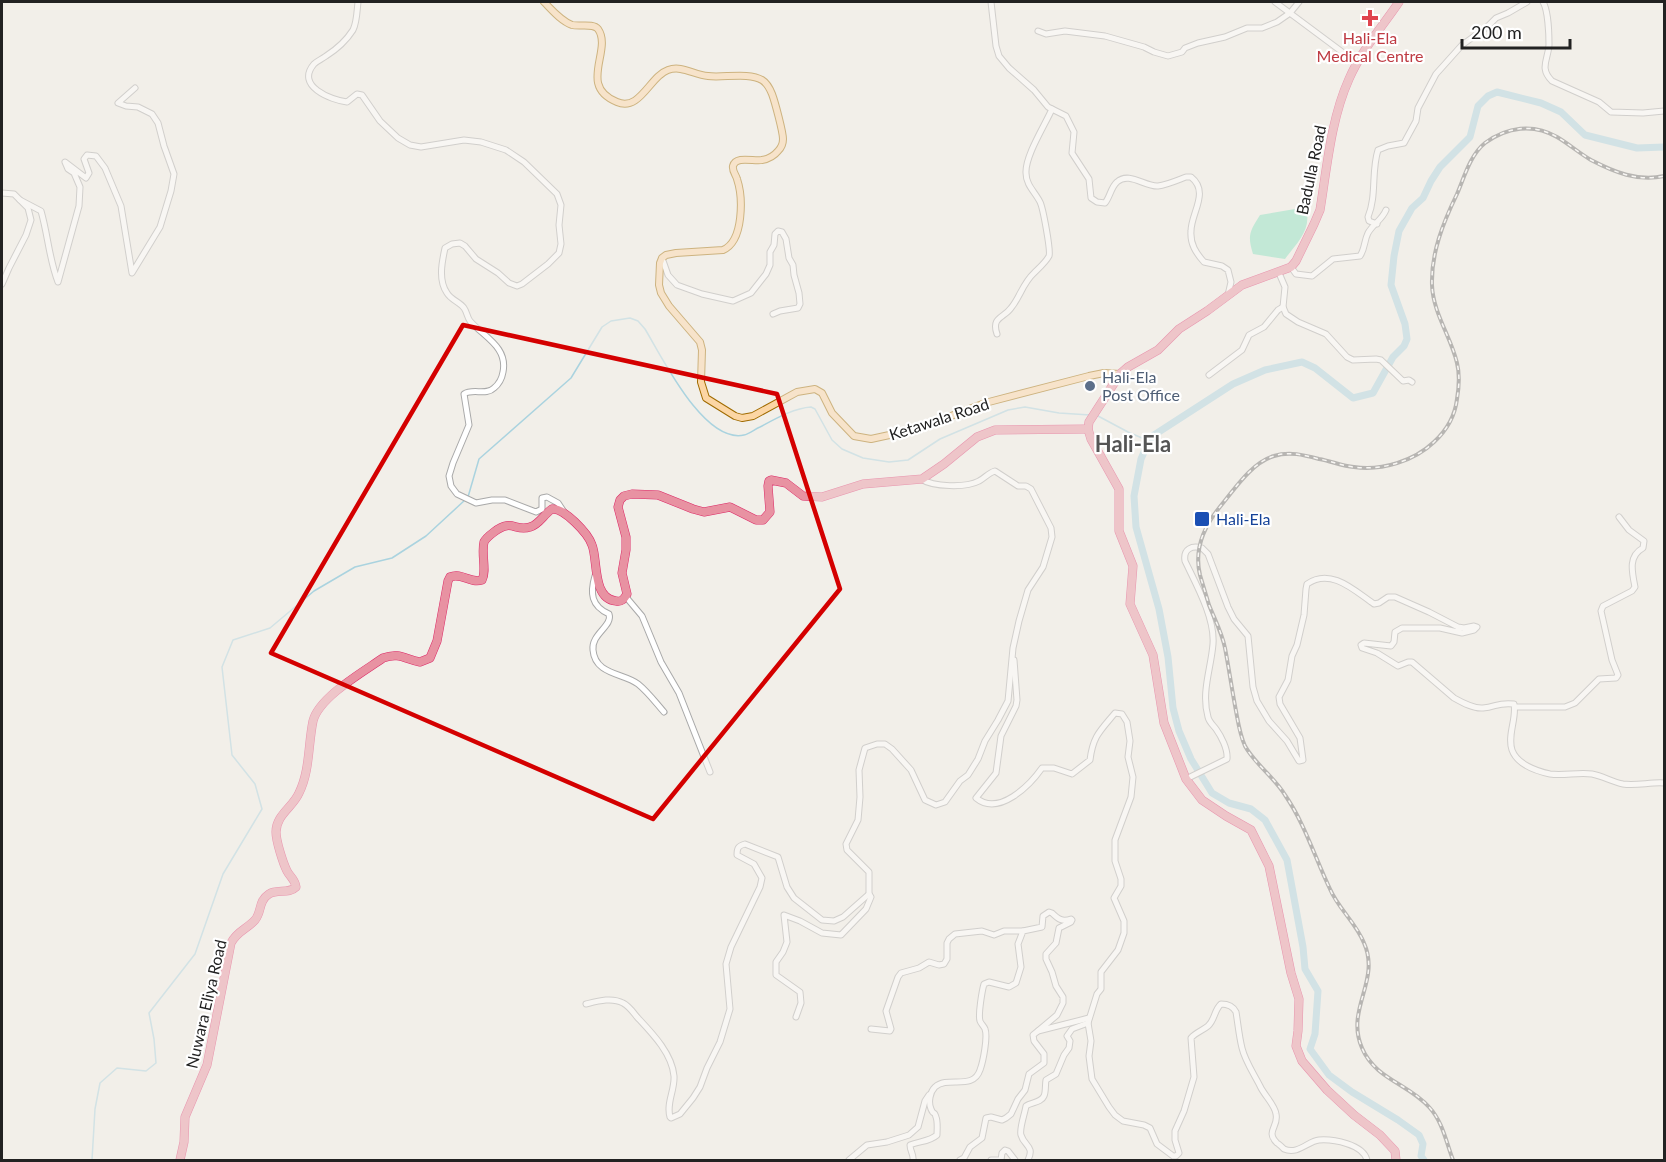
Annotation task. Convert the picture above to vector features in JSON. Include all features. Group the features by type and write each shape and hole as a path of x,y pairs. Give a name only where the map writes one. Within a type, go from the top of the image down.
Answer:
{"highway":[{"name":"Badulla Road","path":"1291,267 1320,210 1336,120 1348,80 1399,2"},
{"path":"1291,267 1242,285 1179,329 1158,350 1128,367 1120,374 1088,425 1091,440 1119,489 1119,531 1133,566 1130,604 1153,655 1164,723 1202,800 1251,830 1269,866 1291,973 1299,999 1296,1046 1302,1061 1327,1090 1395,1151 1396,1161"},
{"path":"564,512 591,541 595,554 595,576 608,598 618,602 626,597 627,592 622,581 626,537 618,507 624,496 658,495 704,512 730,507 756,520 763,520 770,512 768,486 771,480 786,483 800,494 815,498 863,484 921,479 944,464 977,437 995,430 1088,425"},
{"name":"Nuwara Eliya Road","path":"180,1161 184,1142 185,1117 207,1065 231,944 238,933 257,917 264,898 273,892 291,891 296,886 287,870 276,836 276,828 279,819 301,790 317,712 327,699 383,658 398,655 420,662 428,660 437,641 446,586 450,577 457,575 473,581 482,580 485,541 492,533 506,525 530,528 552,509 556,508 564,512"}],"main road":[{"path":"544,2 567,23 598,29 602,47 598,82 603,92 620,104 626,104 638,98 660,75 677,68 707,76 754,77 767,84 772,93 783,140 781,148 775,155 764,160 743,160 733,165 738,184 740,222 733,243 729,248 723,250 676,253 662,258"},
{"name":"Ketawala Road","path":"662,258 659,268 661,293 702,346 700,374 706,398 742,418 753,416 796,392 815,390 822,393 832,413 854,436 871,440 916,429 996,400 1089,376 1104,373 1120,374"}],"street":[{"path":"358,2 355,27 349,36 338,48 314,65 309,78 316,90 323,95 347,102 357,94 362,95 380,121 398,138 410,145 421,147 464,140 481,142 506,150 524,162 557,194 561,204 559,253 548,264 517,286 509,283 476,259 460,243 446,248 442,271 446,292 451,299 464,308 469,320 488,337 505,361 502,375 493,390 471,391 464,394 469,425 449,476 451,486 457,494 471,502 505,500 536,512 542,509 542,498 547,497 558,503 564,512"},
{"path":"991,2 999,56 1048,107 1066,116 1074,137 1072,153 1087,176 1092,198 1102,204 1108,201 1113,186 1118,180 1132,178 1158,186 1186,177 1194,180 1199,190 1199,200 1190,230 1193,247 1204,262 1222,266 1228,270 1231,275 1228,295"},
{"path":"1275,2 1357,63"},
{"path":"1038,31 1046,34 1065,31 1105,36 1144,46 1168,56 1182,52 1185,48 1198,43 1225,37 1246,28 1262,28 1277,22 1290,13 1299,2"},
{"path":"1377,224 1369,221 1368,217 1375,182 1374,161 1378,150 1404,143 1416,121 1418,108 1436,74 1462,45 1496,18 1527,2"},
{"path":"1543,2 1546,7 1549,45 1544,64 1547,76 1552,81 1599,102 1611,112 1665,111"},
{"path":"20,200 41,212 52,267 58,282 79,206 80,187 74,173 68,169 65,162 86,178 89,173 84,159 87,154 96,156 105,168 121,206 132,273 160,227 174,174 158,123 152,114 138,107 118,103 135,88"},
{"path":"997,334 995,330 997,320 1011,309 1020,290 1049,256 1050,245 1041,204 1028,183 1026,172 1029,158 1052,109"},
{"path":"2,193 14,194 28,208 31,220 2,284"},
{"path":"1291,267 1296,274 1312,276 1333,259 1360,256 1363,253 1368,233 1383,218 1386,210"},
{"path":"662,258 668,275 677,285 733,301 752,293 766,274 770,265 775,234 778,231 782,232 786,239 789,258 794,265 800,304 798,308 773,314"},
{"path":"1279,273 1285,287 1283,307 1286,314 1326,334 1347,357 1353,360 1381,360 1403,381 1412,382"},
{"path":"1209,375 1242,350 1249,335 1264,327 1283,307"},
{"path":"796,1017 801,1003 800,992 776,975 776,962 787,942 783,915 822,933 841,935 866,909 871,897 869,872 847,849 846,844 858,820 859,770 865,748 885,744 911,770 925,800 936,806 945,802 960,781 968,775 978,759 985,741 1008,701 1013,648 1028,590 1043,567 1052,537 1051,528 1031,489 1018,486 995,471 990,472 978,482 962,486 939,485 924,482 921,479"},
{"path":"1190,777 1227,759 1227,753 1208,718 1205,690 1213,643 1212,632 1203,602 1185,561 1184,556 1187,550 1192,547 1202,548 1208,554 1228,607 1234,619 1248,636 1253,687 1257,701 1299,761 1303,759 1300,738 1280,704 1279,697 1288,680 1292,656 1304,615 1306,589 1310,582 1318,579 1335,579 1374,603 1388,597 1395,597 1458,627 1477,627 1462,633 1440,628 1402,628 1395,632 1391,646 1364,643 1361,645 1362,648 1377,653 1398,666 1408,662 1412,663 1462,702 1482,708 1503,703 1514,704 1515,707 1565,707 1575,703 1599,679 1616,678 1618,675 1612,660 1601,611 1603,606 1632,591 1635,587 1631,570 1633,558 1636,552 1643,548 1644,541 1629,530 1619,517"},
{"path":"595,576 592,588 594,601 600,610 609,614 610,618 594,640 595,658 603,669 638,684 664,712"},
{"path":"626,597 642,616 661,662 679,693 710,772"},
{"path":"1013,648 1016,706 1001,736 996,773 976,798 979,801 990,803 1009,799 1026,788 1042,768 1062,770 1072,774 1090,760 1092,744 1115,713 1122,714 1127,722 1130,741 1128,757 1133,777 1131,797 1115,840 1115,861 1121,886 1114,898 1124,921 1124,933 1118,950 1101,972 1101,989 1088,1020 1092,1079 1109,1107 1123,1121 1150,1128 1157,1144 1176,1156 1179,1153 1175,1131 1184,1111 1194,1077 1191,1038 1208,1026 1221,1004 1226,1004 1234,1009 1242,1050 1262,1092 1276,1112 1276,1122 1271,1132 1272,1138 1284,1149 1291,1150 1304,1148 1319,1140 1345,1142 1366,1156 1366,1161"},
{"path":"1515,707 1512,749 1519,761 1525,765 1550,774 1593,774 1626,785 1665,783"},
{"path":"586,1004 604,1000 623,1003 657,1038 673,1069 672,1096 668,1111 671,1118 683,1110 700,1087 720,1042 730,1009 726,964 731,947 760,887 762,878 754,864 737,855 739,846 745,844 778,857 787,887 794,898 822,920 834,921 843,917 869,894"},
{"path":"871,1029 890,1031 886,1011 898,977 901,973 919,968 929,962 944,964 947,959 947,944 955,934 982,931 994,935 1004,931 1023,931 1042,927 1043,916 1049,912 1059,920 1072,920 1059,928 1056,943 1046,954 1056,986 1063,997 1063,1003 1057,1015 1034,1035 1034,1041 1044,1053 1044,1063 1029,1074 1025,1090 1011,1114 1002,1120 986,1118 982,1138 960,1161"},
{"path":"849,1161 867,1145 896,1140 914,1131 918,1127 925,1101 939,1084 962,1083 976,1078 982,1064 986,1039 985,1028 980,1019 983,987 989,982 1009,987 1016,983 1021,967 1017,944 1023,931"},
{"path":"1038,1031 1088,1020"},
{"path":"1028,1161 1030,1148 1020,1132 1026,1106 1044,1097 1046,1080 1056,1074 1069,1048 1070,1041 1067,1036 1072,1029 1088,1020"},
{"path":"914,1161 910,1145 932,1140 937,1135 936,1116 931,1108 932,1091"},
{"path":"991,1161 1001,1160 1002,1152 1005,1150 1015,1161"}],"highlighted area":[{"path":"463,325 777,394 840,589 653,819 271,653"}],"green space":[{"path":"1295,209 1307,213 1306,226 1301,238 1285,259 1253,254 1250,233 1260,215"}],"waterway":[{"path":"1424,1160 1421,1156 1423,1144 1419,1135 1329,1075 1310,1049 1315,1034 1318,991 1305,969 1287,860 1265,820 1251,809 1229,803 1212,793 1191,759 1179,731 1173,708 1168,657 1159,609 1136,527 1134,496 1141,459 1154,435 1233,384 1265,370 1302,362 1315,368 1353,398 1373,393 1393,357 1404,346 1407,339 1405,324 1391,285 1399,231 1412,208 1423,198 1440,167 1470,137 1478,106 1488,96 1497,92 1541,103 1561,112 1585,135 1637,148 1664,147"},
{"path":"468,497 479,459 571,378 602,327 611,321 630,318 638,321 645,329 673,377 700,413 714,426 729,434 744,435 785,414 811,407 815,409 832,440 842,449 863,458 889,462 908,460 940,439 1008,410 1025,407 1059,413 1090,415"},
{"path":"1098,416 1149,441"},
{"path":"92,1160 95,1109 100,1083 117,1068 146,1071 156,1063 149,1013 195,954 223,874 262,809 255,784 232,755 222,667 233,640 270,628 314,591 355,567 392,558 426,536 465,500"}],"railway":[{"path":"1453,1160 1434,1113 1421,1099 1375,1067 1362,1048 1358,1034 1358,1020 1368,970 1368,957 1364,943 1333,896 1292,806 1281,788 1245,746 1238,724 1224,642 1200,575 1199,548 1208,523 1243,478 1258,465 1274,456 1291,454 1308,456 1365,468 1386,466 1426,449 1443,433 1456,405 1459,372 1435,305 1432,273 1443,227 1468,167 1475,154 1485,143 1511,130 1539,130 1557,137 1591,160 1617,172 1645,178 1664,176"}],"place":[{"name":"Hali-Ela Medical Centre","path":"1370,18"},
{"name":"Hali-Ela Post Office","path":"1090,386"},
{"name":"Hali-Ela","path":"1202,519"}],"district":[{"name":"Hali-Ela","path":"1133,444"}]}
